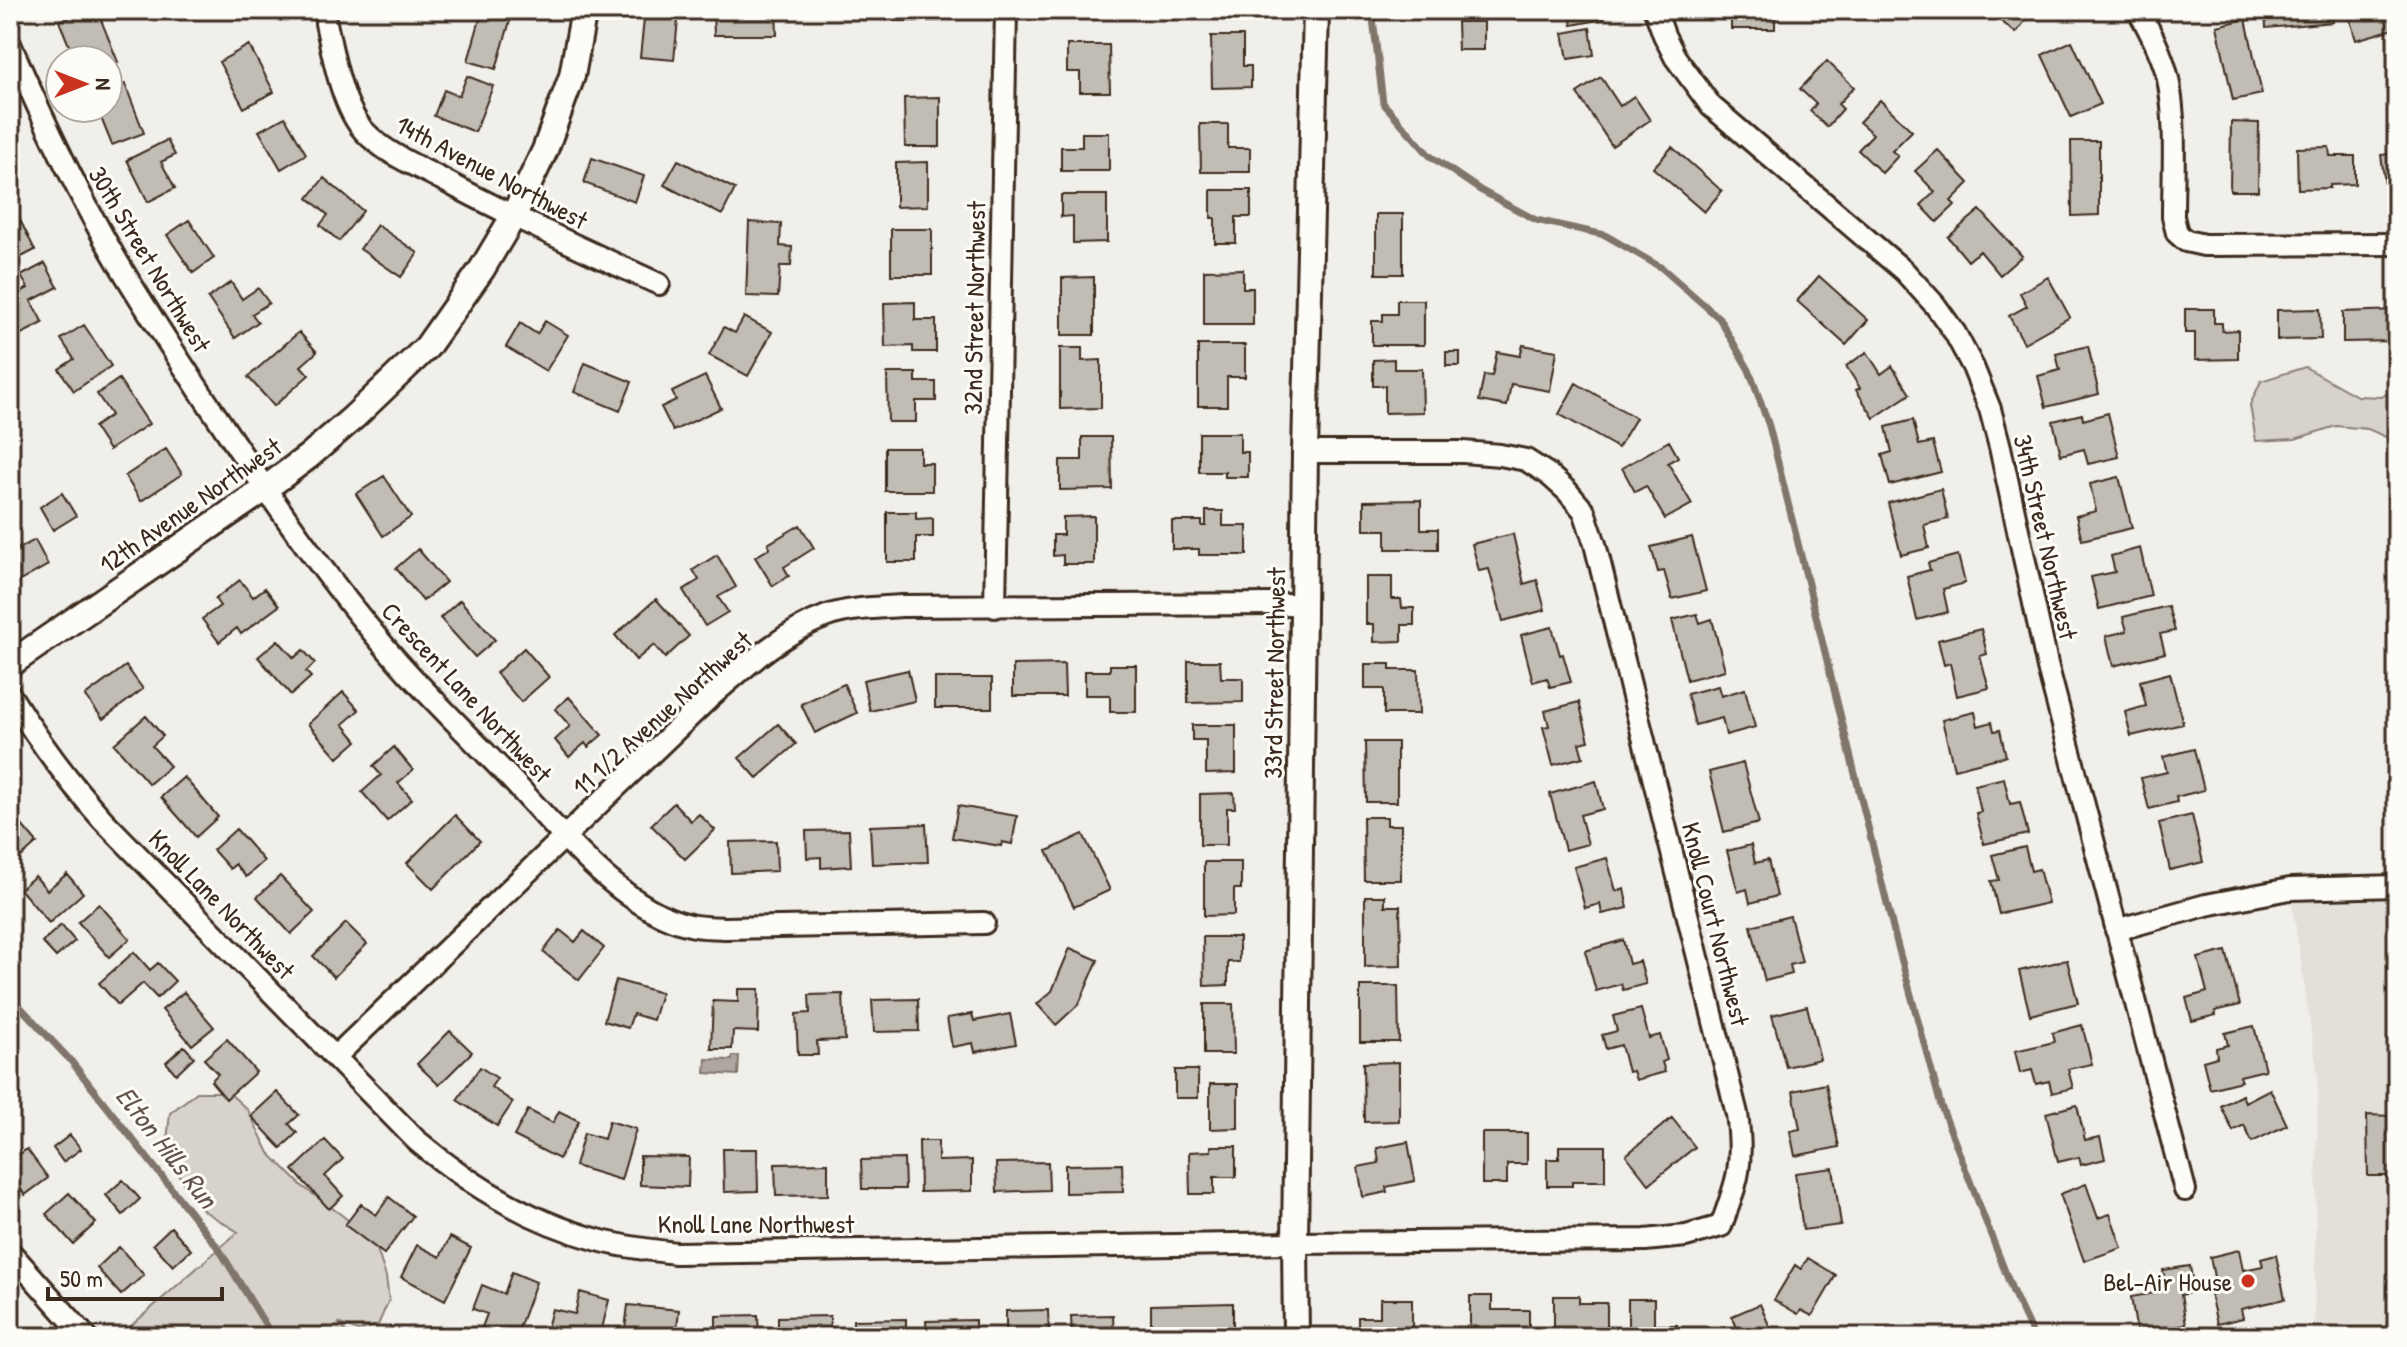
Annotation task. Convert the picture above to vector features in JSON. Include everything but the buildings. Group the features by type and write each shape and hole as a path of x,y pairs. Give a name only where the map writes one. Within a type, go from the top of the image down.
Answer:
{"street":[{"name":"12th Avenue Northwest","path":"10,664 309,456 427,347 513,217 545,150 572,76 584,10"},
{"name":"32nd Street Northwest","path":"995,607 1006,10"},
{"name":"33rd Street Northwest","path":"1296,1337 1305,452 1316,10"},
{"name":"34th Street Northwest","path":"1655,10 1675,57 1711,106 1904,271 1935,305 1973,367 1990,409 2000,447 2048,668 2185,1190"},
{"path":"2139,10 2158,47 2168,77 2173,116 2173,217 2177,233 2186,241 2220,246 2397,244"},
{"name":"14th Avenue Northwest","path":"326,23 337,75 350,107 363,131 387,150 513,217 659,284"},
{"name":"30th Street Northwest","path":"10,44 36,106 117,260 174,353 265,489"},
{"name":"Knoll Court Northwest","path":"1295,1243 1645,1240 1686,1236 1721,1226 1738,1181 1741,1148 1737,1114 1595,544 1584,511 1548,474 1526,460 1463,452 1305,452"},
{"name":"Crescent Lane Northwest","path":"265,489 408,673 626,896 657,913 689,925 726,928 984,923"},
{"name":"11 1/2 Avenue Northwest","path":"335,1057 709,698 793,632 829,616 901,606 1303,604"},
{"name":"Knoll Lane Northwest","path":"10,695 40,743 103,820 416,1140 442,1162 529,1214 598,1240 676,1253 1295,1243"},
{"path":"2116,930 2206,905 2290,889 2397,886"},
{"path":"10,1252 86,1337"}],"shaded area":[{"path":"2305,367 2357,396 2382,397 2397,386 2397,442 2368,429 2336,426 2295,439 2256,441 2250,405 2261,381"},
{"path":"2397,886 2397,1337 2314,1337 2318,1077 2290,889"},
{"path":"733,1056 739,1056 738,1075 705,1073 706,1059 732,1060"},
{"path":"197,1092 228,1092 248,1110 269,1153 302,1186 375,1243 386,1277 389,1300 378,1325 358,1331 338,1323 346,1332 357,1337 139,1337 131,1326 238,1232 204,1211 184,1185 166,1150 170,1113"}],"waterway":[{"path":"1372,10 1383,103 1430,156 1480,190 1536,220 1605,235 1662,268 1719,318 1749,370 1769,426 1894,932 1941,1106 2013,1292 2034,1337"},
{"name":"Elton Hills Run","path":"10,996 71,1061 219,1249 273,1337"}],"place":[{"name":"Bel-Air House","path":"2248,1281"}]}
